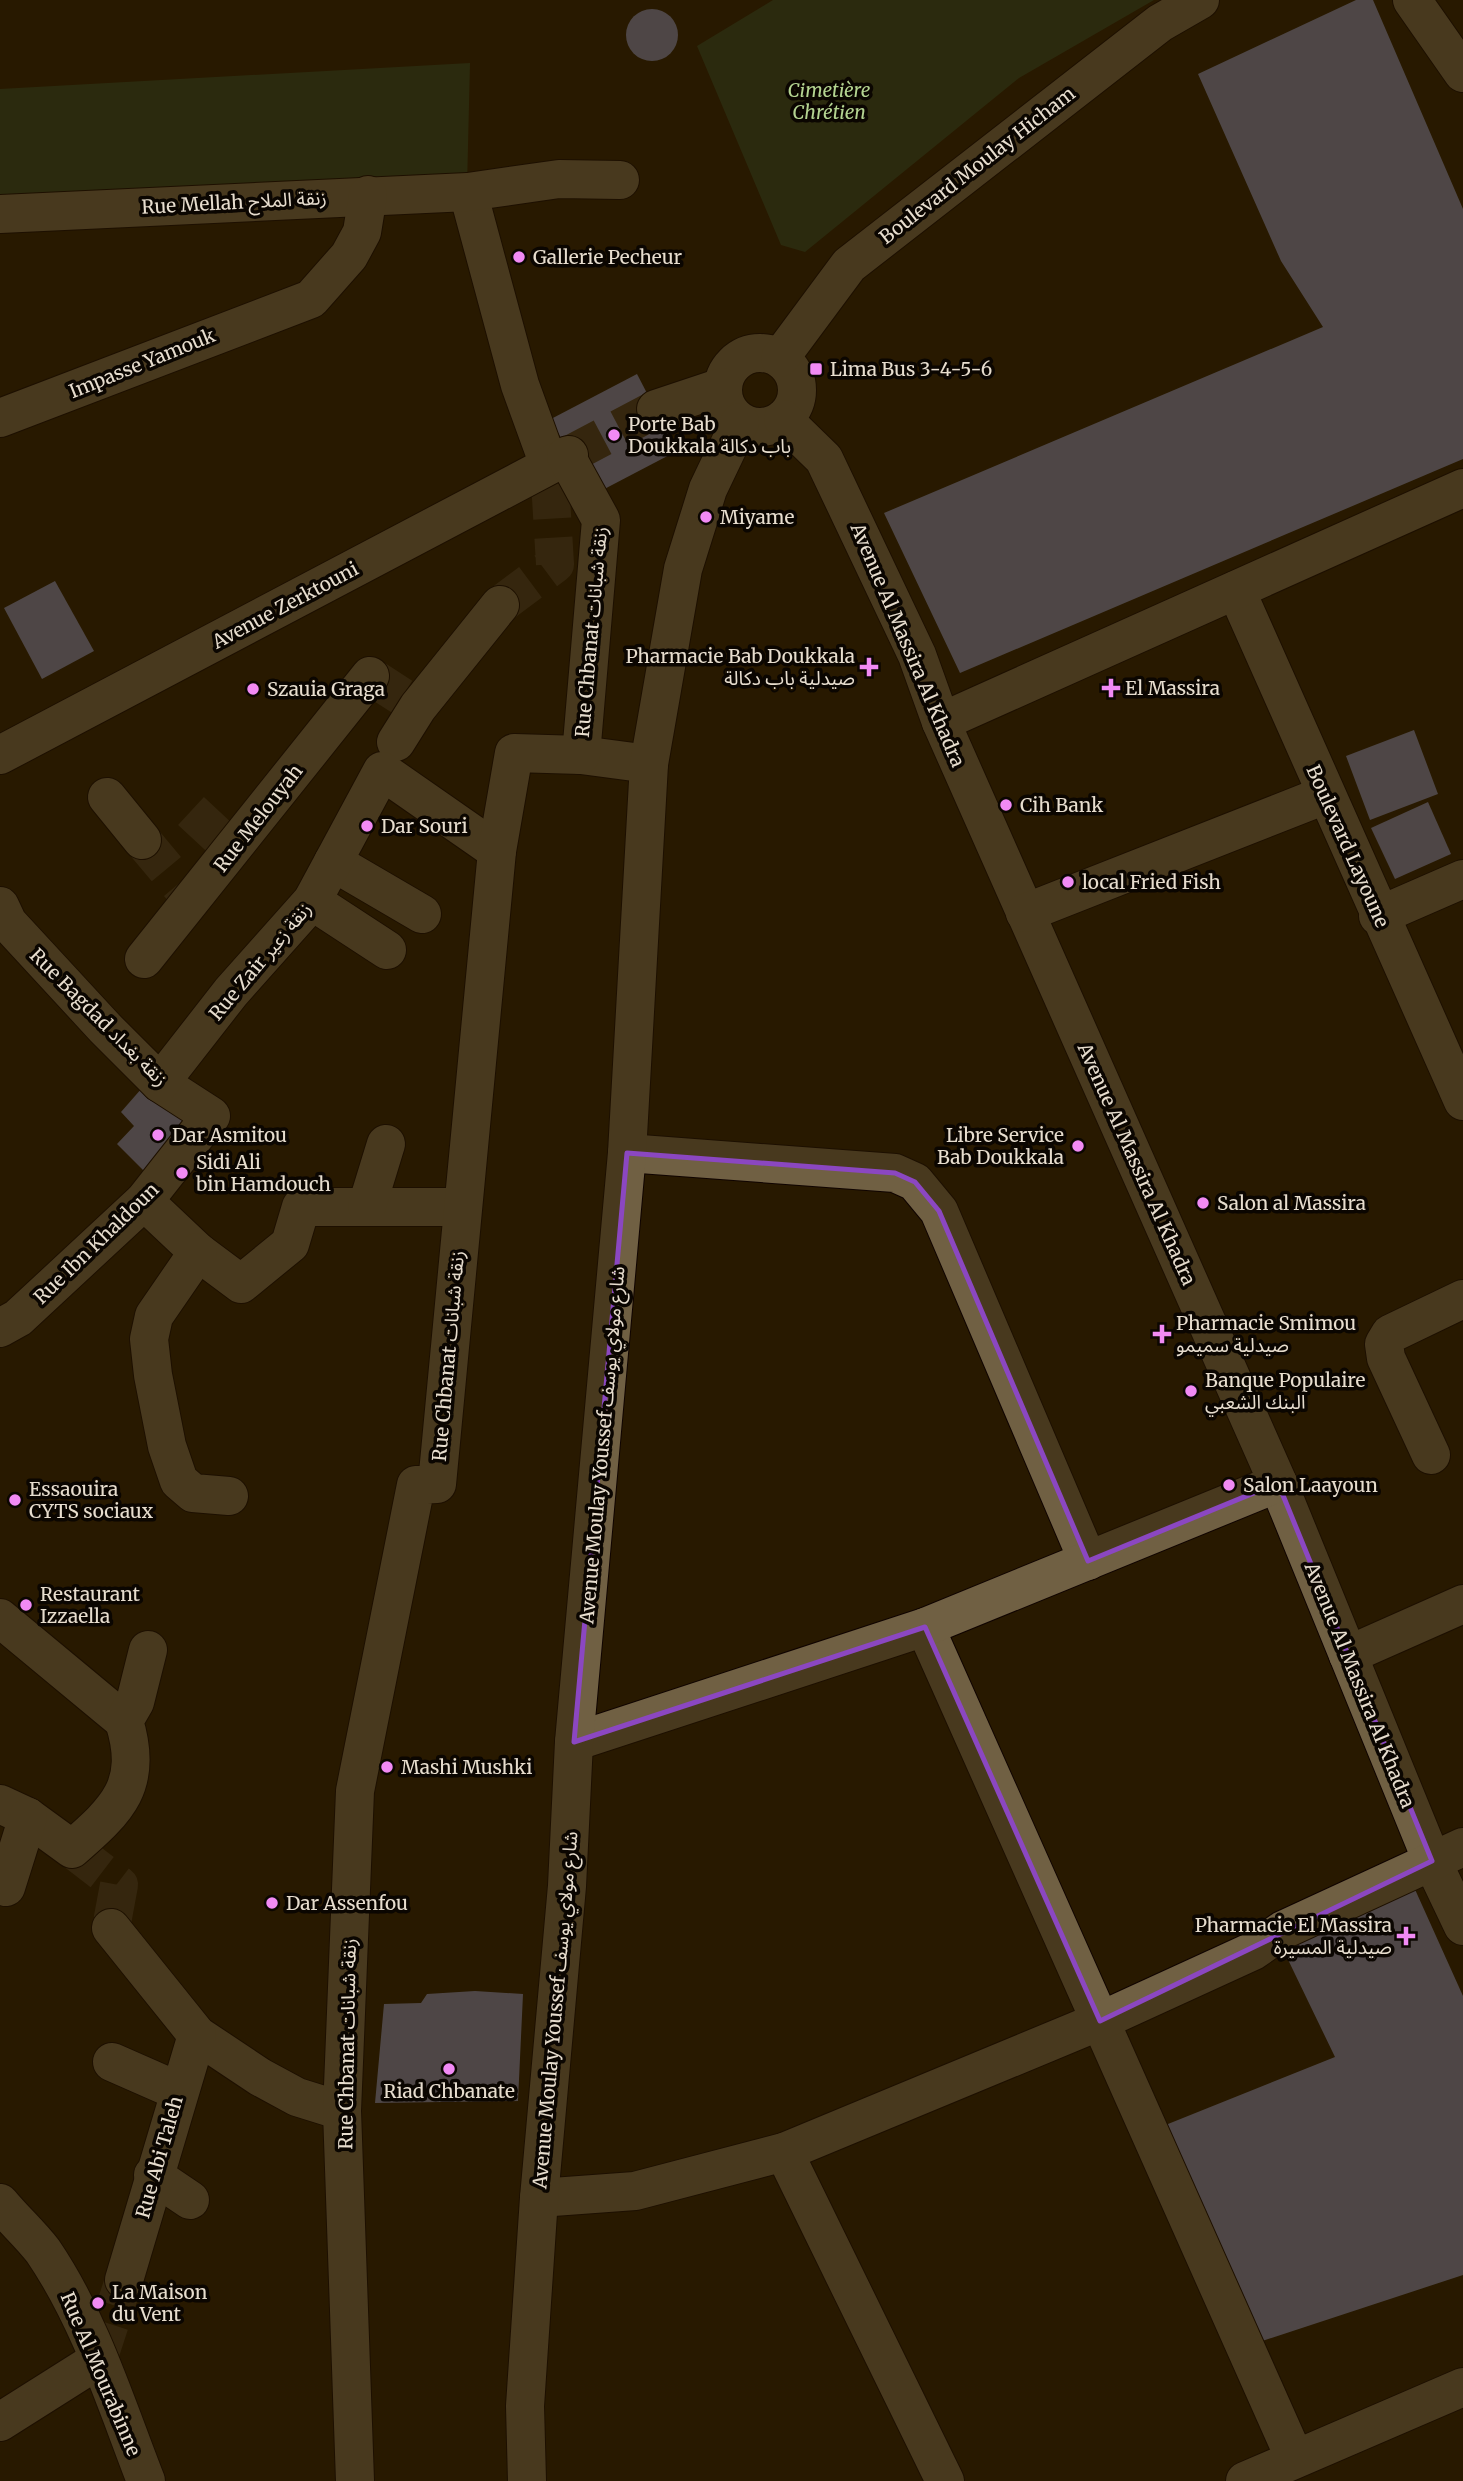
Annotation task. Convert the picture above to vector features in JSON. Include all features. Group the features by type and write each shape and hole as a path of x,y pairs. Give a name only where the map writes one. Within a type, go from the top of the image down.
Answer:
{"street":[{"name":"Boulevard Moulay Hicham","path":"780,358 849,265 1160,23 1200,0"},
{"path":"1412,0 1463,73"},
{"name":"Rue Mellah زنقة الملاح","path":"0,214 468,192 559,179 620,180"},
{"name":"Rue Chbanat زنقة شبانات","path":"355,2481 342,2111 355,1790 416,1485 437,1484 461,1207 497,851 514,753 581,755 601,520 561,459 520,385 468,192"},
{"name":"Impasse Yamouk","path":"4,406 252,319 284,311 310,299 349,256 362,232 368,195"},
{"path":"761,352 780,358 790,368 796,381 793,408 783,419 770,425 755,427 740,422 727,407 722,387 728,369 743,356 761,352"},
{"path":"656,409 722,387"},
{"name":"Avenue Al Massira Al Khadra","path":"783,419 824,459 916,655 941,722 1278,1483 1348,1655 1447,1854 1463,1926"},
{"name":"Avenue Moulay Youssef شارع مولاي يوسف","path":"527,2481 525,2406 539,2198 567,1885 574,1742 627,1153 649,764 683,569 708,489 740,422"},
{"name":"Avenue Zerktouni","path":"0,755 561,459"},
{"path":"941,722 1463,488"},
{"name":"Boulevard Layoune","path":"1236,590 1378,916 1463,1101"},
{"path":"396,742 418,707 500,605"},
{"name":"Rue Melouyah","path":"144,959 370,676"},
{"path":"581,755 649,764"},
{"name":"Rue Zair زنقة زعير","path":"160,1083 231,992 312,901 382,771 497,851"},
{"path":"1026,913 1325,794"},
{"path":"107,797 142,840"},
{"path":"333,862 422,914"},
{"path":"1378,916 1463,879"},
{"path":"312,901 387,950"},
{"name":"Rue Bagdad زنقة بغداد","path":"0,906 8,923 160,1083 211,1116"},
{"name":"Rue Ibn Khaldoun","path":"0,1328 18,1318 144,1202 211,1116"},
{"path":"367,1206 386,1144"},
{"path":"627,1153 895,1172 915,1182 939,1211 1088,1560"},
{"path":"144,1202 198,1252 241,1284 290,1244 301,1207 461,1207"},
{"path":"198,1252 154,1316 149,1339 153,1375 167,1446 179,1481 193,1493 229,1496"},
{"path":"1431,1455 1386,1358 1384,1344 1390,1334 1463,1299"},
{"path":"574,1742 925,1627 1278,1483"},
{"path":"1348,1655 1463,1604"},
{"path":"0,1618 124,1721 133,1751 125,1790 114,1809 72,1849 14,1810 6,1888"},
{"path":"925,1627 1295,2459"},
{"path":"124,1721 135,1702 148,1650"},
{"path":"539,2198 635,2191 784,2152 1100,2021 1253,1951 1283,1930 1447,1854"},
{"path":"111,1928 197,2035 260,2077 288,2092 323,2107 342,2111"},
{"name":"Rue Abi Taleh","path":"124,2280 178,2091 197,2035"},
{"path":"112,2062 178,2091"},
{"path":"784,2152 945,2481"},
{"path":"153,2175 190,2200"},
{"name":"Rue Al Mourabinne","path":"0,2203 43,2252 68,2294 99,2360 146,2481"},
{"path":"0,2422 99,2360"},
{"path":"1245,2481 1463,2387"}],"highlighted area":[{"path":"627,1153 895,1173 915,1182 939,1211 1088,1561 1278,1483 1432,1861 1100,2021 925,1627 574,1742"}],"green space":[{"name":"Cimetière Chrétien","path":"773,0 1154,0 1019,78 805,252 781,245 697,46"},
{"path":"470,63 467,187 0,207 0,89"}],"building":[{"path":"1356,0 1373,0 1463,209 1463,459 960,673 884,513 1323,327 1281,261 1198,74"},
{"path":"652,9 662,11 670,17 676,25 676,45 670,53 662,59 652,61 642,59 634,53 628,45 626,35 628,25 634,17 642,11"},
{"name":"Porte Bab Doukkala باب دكالة","path":"637,374 677,451 591,496 551,419"},
{"path":"55,581 94,651 42,679 4,608"},
{"path":"1414,730 1438,794 1370,820 1346,756"},
{"path":"1428,802 1451,854 1395,879 1371,828"},
{"name":"Dar Asmitou","path":"149,1080 204,1119 155,1182 117,1144 134,1126 121,1112"},
{"path":"1413,1885 1463,1996 1463,2275 1253,2344 1158,2128 1335,2057 1280,1943"},
{"name":"Riad Chbanate","path":"475,1991 523,1994 518,2101 375,2103 384,2004 421,2003 427,1994"}],"tunnel":[{"path":"569,455 656,409"},
{"path":"500,605 555,564 549,465"},
{"path":"370,676 418,707"},
{"path":"191,811 233,850"},
{"path":"142,840 193,901"},
{"path":"72,1849 119,1885 111,1928"},
{"path":"98,2360 124,2280"}],"place":[{"name":"Gallerie Pecheur","path":"519,257"},
{"name":"Lima Bus 3-4-5-6","path":"816,369"},
{"name":"Porte Bab Doukkala باب دكالة","path":"614,435"},
{"name":"Miyame","path":"706,517"},
{"name":"Pharmacie Bab Doukkala صيدلية باب دكالة","path":"869,667"},
{"name":"El Massira","path":"1111,688"},
{"name":"Szauia Graga","path":"253,689"},
{"name":"Cih Bank","path":"1006,805"},
{"name":"Dar Souri","path":"367,826"},
{"name":"local Fried Fish","path":"1068,882"},
{"name":"Dar Asmitou","path":"158,1135"},
{"name":"Libre Service Bab Doukkala","path":"1078,1146"},
{"name":"Sidi Ali bin Hamdouch","path":"182,1173"},
{"name":"Salon al Massira","path":"1203,1203"},
{"name":"Pharmacie Smimou صيدلية سميمو","path":"1162,1334"},
{"name":"Banque Populaire البنك الشعبي","path":"1191,1391"},
{"name":"Salon Laayoun","path":"1229,1485"},
{"name":"Essaouira CYTS sociaux","path":"15,1500"},
{"name":"Restaurant Izzaella","path":"26,1605"},
{"name":"Mashi Mushki","path":"387,1767"},
{"name":"Dar Assenfou","path":"272,1903"},
{"name":"Pharmacie El Massira صيدلية المسيرة","path":"1406,1936"},
{"name":"Riad Chbanate","path":"449,2069"},
{"name":"La Maison du Vent","path":"98,2303"}]}
